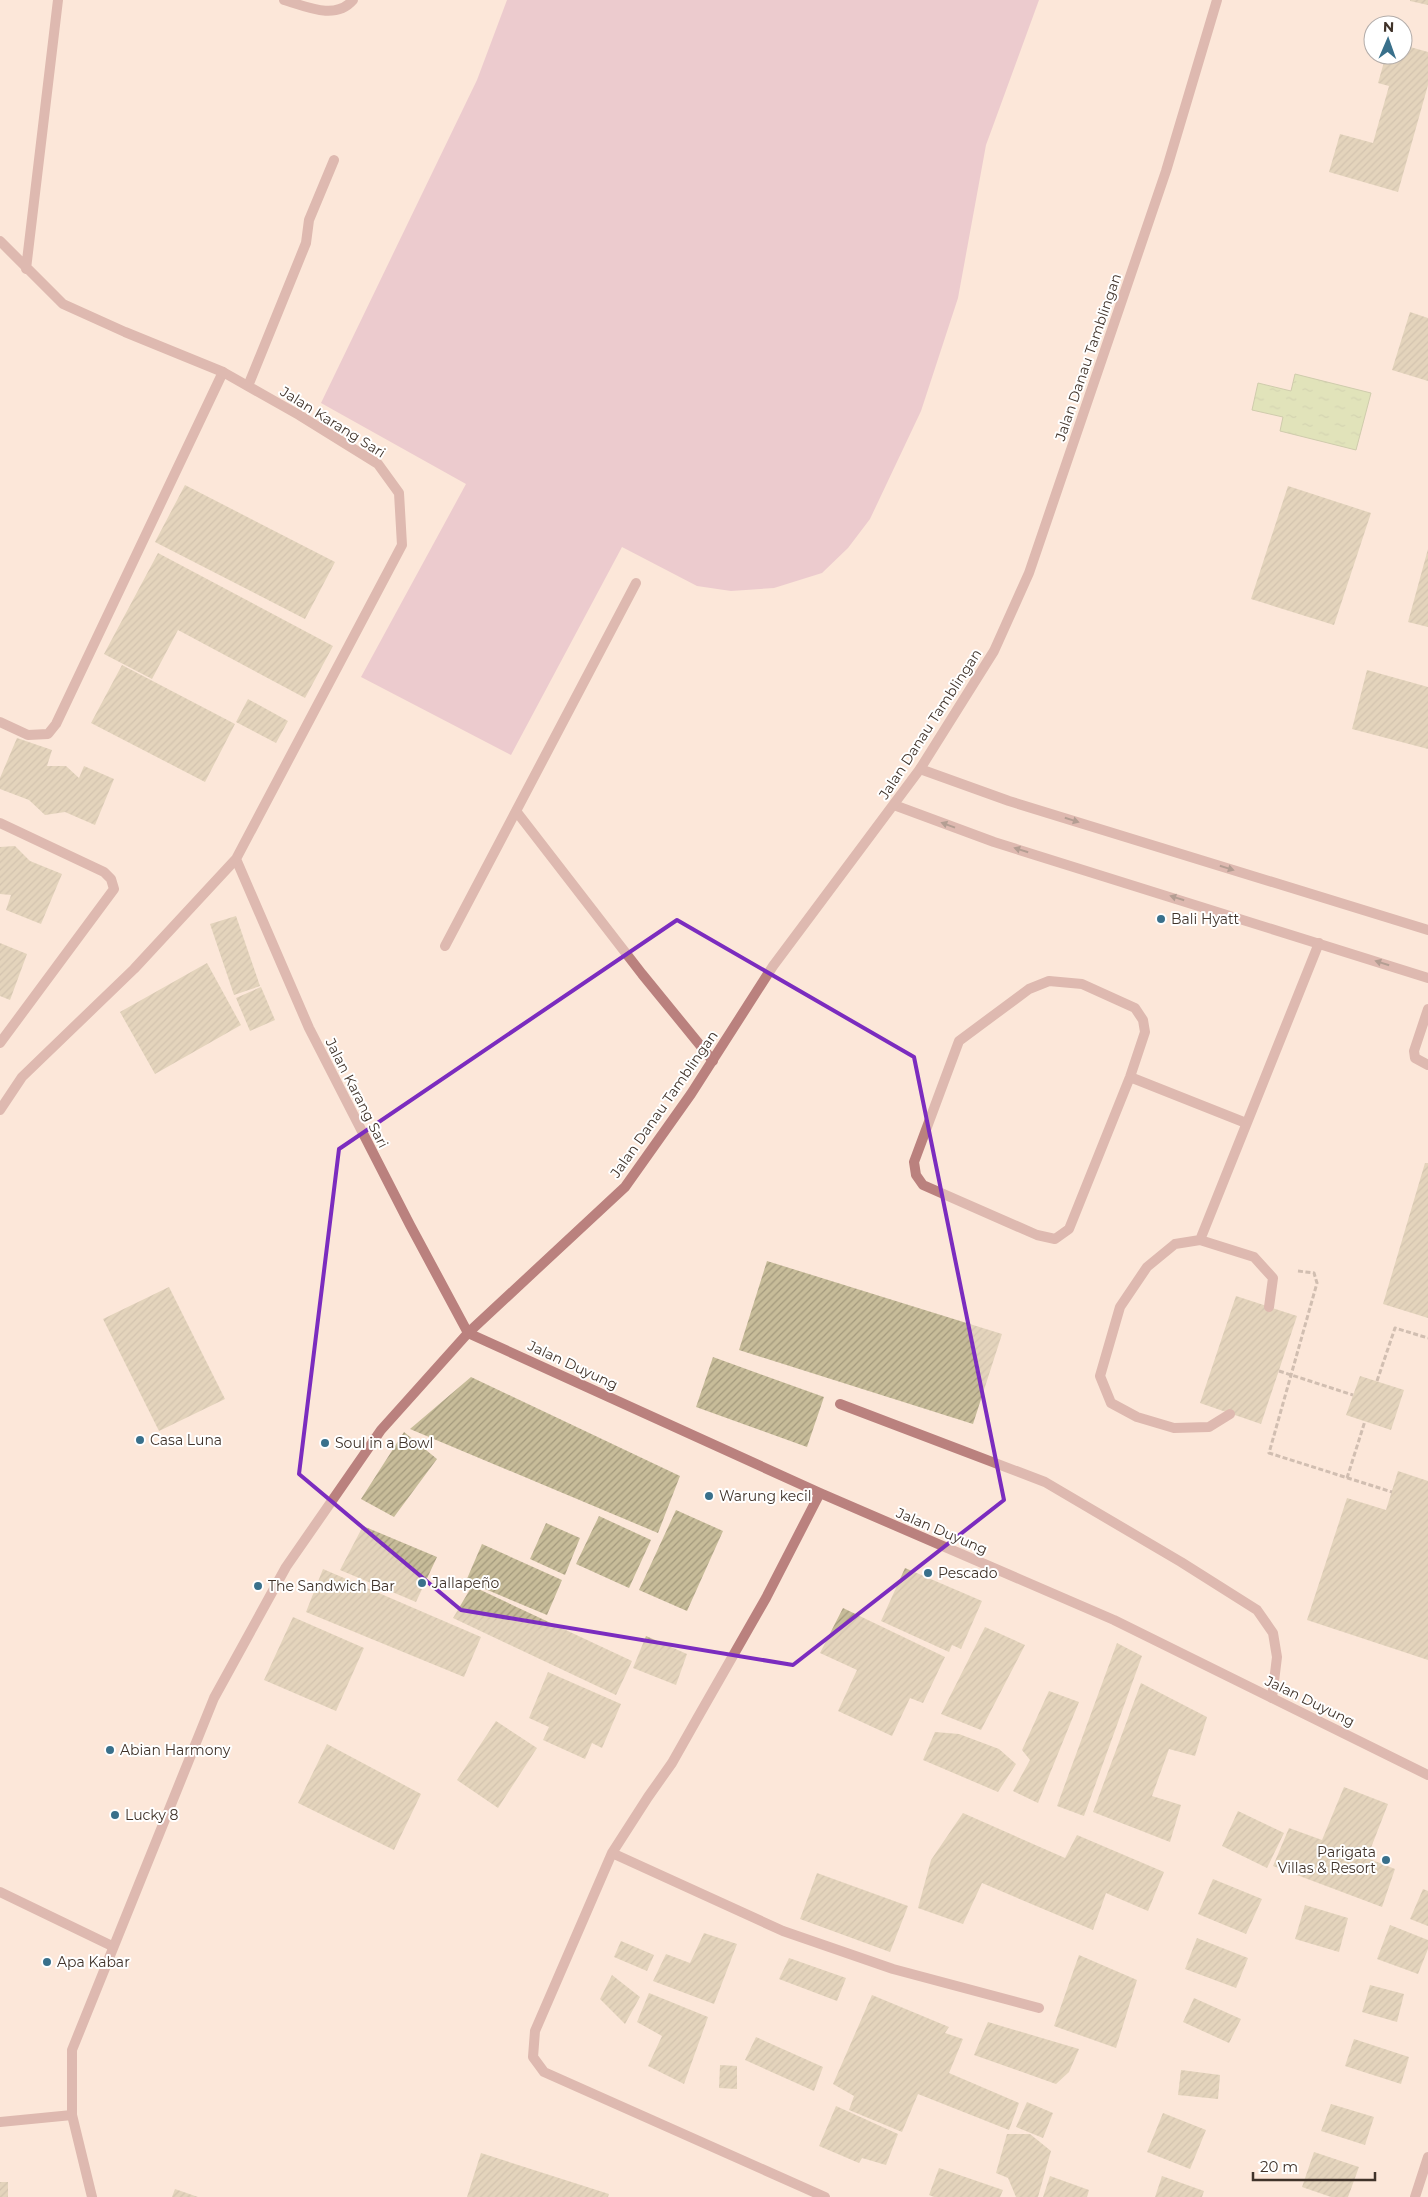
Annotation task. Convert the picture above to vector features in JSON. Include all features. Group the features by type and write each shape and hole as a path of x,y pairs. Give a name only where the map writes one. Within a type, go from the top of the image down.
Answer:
{"street":[{"path":"26,269 58,0"},
{"path":"284,0 321,11 331,11 341,9 353,0"},
{"name":"Jalan Danau Tamblingan","path":"92,2197 72,2115 72,2050 112,1946 214,1698 286,1567 381,1430 468,1333 625,1187 713,1061 773,966 920,769 994,651 1029,573 1166,171 1217,0"},
{"path":"248,386 306,243 309,220 334,160"},
{"name":"Jalan Karang Sari","path":"0,241 63,304 125,332 223,372 299,415 378,464 399,493 402,545 236,859 134,969 22,1077 0,1110"},
{"path":"0,722 28,735 48,734 56,724 223,372"},
{"path":"445,946 636,583"},
{"path":"920,769 1009,800 1428,930"},
{"path":"894,805 994,842 1319,942 1428,978"},
{"path":"516,811 665,1003 713,1061"},
{"path":"0,823 104,872 111,879 114,889 0,1043"},
{"name":"Jalan Karang Sari","path":"236,859 309,1028 410,1225 468,1333"},
{"path":"1200,1240 1319,942"},
{"path":"1050,981 1082,984 1135,1008 1143,1020 1145,1032 1130,1077 1069,1229 1055,1239 1037,1235 923,1185 916,1175 914,1162 959,1041 1029,988 1050,981"},
{"path":"1428,1009 1414,1051 1415,1058 1428,1065"},
{"path":"1130,1077 1246,1122"},
{"path":"1230,1414 1210,1427 1174,1428 1137,1417 1112,1403 1100,1376 1120,1307 1147,1267 1175,1244 1200,1240 1254,1257 1273,1278 1269,1306"},
{"name":"Jalan Duyung","path":"468,1333 820,1493 1114,1620 1428,1775"},
{"path":"840,1404 1045,1482 1181,1562 1257,1610 1273,1633 1277,1657 1272,1698"},
{"path":"820,1493 766,1598 694,1725 672,1763 612,1854 535,2031 533,2057 544,2072 825,2197"},
{"path":"612,1854 783,1931 893,1969 1038,2008"},
{"path":"0,1892 112,1946"},
{"path":"0,2122 72,2115"},
{"path":"1415,2197 1428,2157"}],"path":[{"path":"1273,1278 1296,1271 1314,1273 1317,1283 1269,1453 1392,1492"},
{"path":"1377,1381 1395,1328 1428,1338"},
{"path":"1279,1371 1353,1395"},
{"path":"1347,1478 1365,1422"}],"highlighted area":[{"path":"677,920 914,1057 1004,1500 793,1665 461,1610 299,1474 339,1149"}],"shaded area":[{"path":"507,0 1039,0 986,145 958,298 921,411 870,519 848,548 822,573 774,588 731,591 697,586 622,547 511,755 361,677 466,484 321,403 477,80"}],"water":[{"path":"1295,374 1371,393 1356,450 1280,431 1283,417 1252,410 1258,383 1291,391"}],"building":[{"path":"1428,0 1428,5 1410,1"},
{"path":"1413,48 1428,52 1428,85 1398,192 1329,172 1340,134 1373,143 1389,86 1378,83 1383,65 1413,65"},
{"path":"1410,312 1428,318 1428,381 1392,370"},
{"path":"185,485 335,562 305,619 155,542"},
{"path":"1288,486 1371,513 1334,625 1251,599"},
{"path":"1428,549 1428,627 1408,622"},
{"path":"158,553 333,646 305,698 178,630 152,679 104,654"},
{"path":"122,665 235,724 205,782 91,723"},
{"path":"1367,670 1428,687 1428,749 1352,729"},
{"path":"248,699 288,721 276,743 236,722"},
{"path":"17,738 52,750 47,766 66,766 79,778 84,766 114,779 95,825 65,812 45,815 29,800 0,789 0,778"},
{"path":"15,846 30,861 62,874 41,924 6,910 11,895 0,894 0,847"},
{"path":"236,916 260,986 234,995 210,924"},
{"path":"0,943 27,954 10,1000 0,996"},
{"path":"207,963 241,1025 155,1074 120,1012"},
{"path":"261,987 275,1020 250,1031 236,998"},
{"path":"1425,1163 1428,1163 1428,1318 1383,1304"},
{"path":"767,1261 1002,1334 973,1424 739,1350"},
{"path":"169,1287 225,1399 159,1431 103,1319"},
{"path":"1236,1296 1297,1316 1261,1424 1200,1403"},
{"path":"713,1357 824,1397 807,1447 696,1407"},
{"path":"1360,1376 1404,1390 1391,1430 1346,1415"},
{"path":"471,1377 680,1476 658,1533 410,1429"},
{"path":"404,1432 437,1459 394,1517 361,1499"},
{"path":"1398,1471 1428,1481 1428,1660 1307,1620 1347,1498 1386,1510"},
{"path":"676,1510 723,1531 687,1611 639,1590"},
{"path":"599,1516 651,1540 629,1588 576,1564"},
{"path":"546,1523 580,1538 565,1575 530,1559"},
{"path":"363,1526 437,1557 416,1602 340,1570"},
{"path":"482,1544 562,1580 547,1615 466,1581"},
{"path":"905,1568 982,1601 961,1649 952,1645 949,1652 881,1621"},
{"path":"323,1569 481,1637 464,1677 306,1612"},
{"path":"472,1586 632,1661 616,1695 453,1618"},
{"path":"843,1608 945,1657 923,1703 910,1698 892,1736 838,1711 857,1670 820,1653"},
{"path":"293,1617 364,1648 336,1711 264,1680"},
{"path":"985,1627 1025,1645 981,1730 941,1714"},
{"path":"646,1636 687,1654 676,1685 633,1668"},
{"path":"1117,1643 1142,1656 1084,1816 1057,1806"},
{"path":"548,1672 621,1704 602,1748 592,1743 585,1759 543,1740 549,1727 529,1718"},
{"path":"1141,1683 1207,1717 1195,1756 1169,1749 1152,1796 1181,1805 1170,1842 1093,1812"},
{"path":"1049,1691 1079,1702 1038,1803 1013,1791 1030,1760 1022,1750"},
{"path":"496,1721 537,1748 498,1808 457,1780"},
{"path":"935,1732 959,1734 999,1749 1016,1764 998,1792 923,1760"},
{"path":"327,1744 421,1794 394,1850 298,1803"},
{"path":"1344,1787 1388,1804 1367,1858 1395,1869 1382,1907 1273,1866 1289,1828 1322,1840"},
{"path":"1238,1811 1284,1833 1267,1868 1222,1846"},
{"path":"963,1813 1065,1858 1077,1835 1164,1872 1148,1911 1106,1893 1093,1930 982,1883 963,1924 918,1908 931,1860"},
{"path":"817,1873 908,1906 890,1952 800,1919"},
{"path":"1213,1879 1262,1899 1246,1934 1198,1914"},
{"path":"1423,1889 1428,1891 1428,1926 1410,1919"},
{"path":"1305,1905 1348,1918 1339,1952 1295,1939"},
{"path":"1390,1925 1428,1940 1428,1949 1418,1974 1377,1959"},
{"path":"704,1933 737,1944 714,2004 653,1981 666,1954 690,1963"},
{"path":"1197,1938 1248,1958 1236,1988 1185,1969"},
{"path":"621,1941 654,1955 647,1971 614,1957"},
{"path":"1079,1955 1137,1980 1116,2048 1054,2026"},
{"path":"789,1958 846,1978 837,2001 779,1979"},
{"path":"612,1975 640,1997 625,2024 600,1999"},
{"path":"1370,1985 1404,1994 1397,2022 1362,2012"},
{"path":"649,1993 708,2017 684,2084 648,2066 662,2036 637,2022"},
{"path":"872,1995 949,2027 945,2033 963,2039 949,2073 1019,2103 1009,2130 918,2094 902,2132 849,2110 854,2096 833,2084"},
{"path":"1194,1998 1241,2019 1229,2043 1183,2022"},
{"path":"988,2022 1079,2049 1069,2072 1056,2084 974,2055"},
{"path":"756,2037 823,2067 814,2091 745,2060"},
{"path":"1354,2039 1409,2057 1401,2084 1345,2066"},
{"path":"720,2065 737,2066 737,2089 719,2088"},
{"path":"1181,2070 1220,2075 1218,2099 1178,2095"},
{"path":"1027,2102 1053,2113 1043,2138 1016,2127"},
{"path":"1331,2104 1374,2117 1365,2145 1321,2131"},
{"path":"836,2106 898,2134 886,2165 862,2158 859,2163 819,2146"},
{"path":"1163,2113 1206,2130 1190,2169 1147,2152"},
{"path":"1007,2134 1030,2134 1051,2151 1038,2197 1016,2197 1008,2178 996,2173"},
{"path":"1314,2152 1359,2167 1348,2197 1331,2197 1302,2187"},
{"path":"481,2153 609,2194 608,2197 467,2197"},
{"path":"939,2168 1003,2190 1000,2197 934,2197 929,2195"},
{"path":"1050,2176 1089,2190 1087,2197 1043,2197"},
{"path":"1162,2176 1204,2191 1202,2197 1155,2197"},
{"path":"0,2182 8,2182 8,2197 0,2197"},
{"path":"175,2189 198,2197 172,2197"}],"place":[{"name":"Bali Hyatt","path":"1161,919"},
{"name":"Casa Luna","path":"140,1440"},
{"name":"Soul in a Bowl","path":"325,1443"},
{"name":"Warung kecil","path":"709,1496"},
{"name":"Pescado","path":"928,1573"},
{"name":"Jallapeño","path":"422,1583"},
{"name":"The Sandwich Bar","path":"258,1586"},
{"name":"Abian Harmony","path":"110,1750"},
{"name":"Lucky 8","path":"115,1815"},
{"name":"Parigata Villas & Resort","path":"1386,1860"},
{"name":"Apa Kabar","path":"47,1962"}]}
